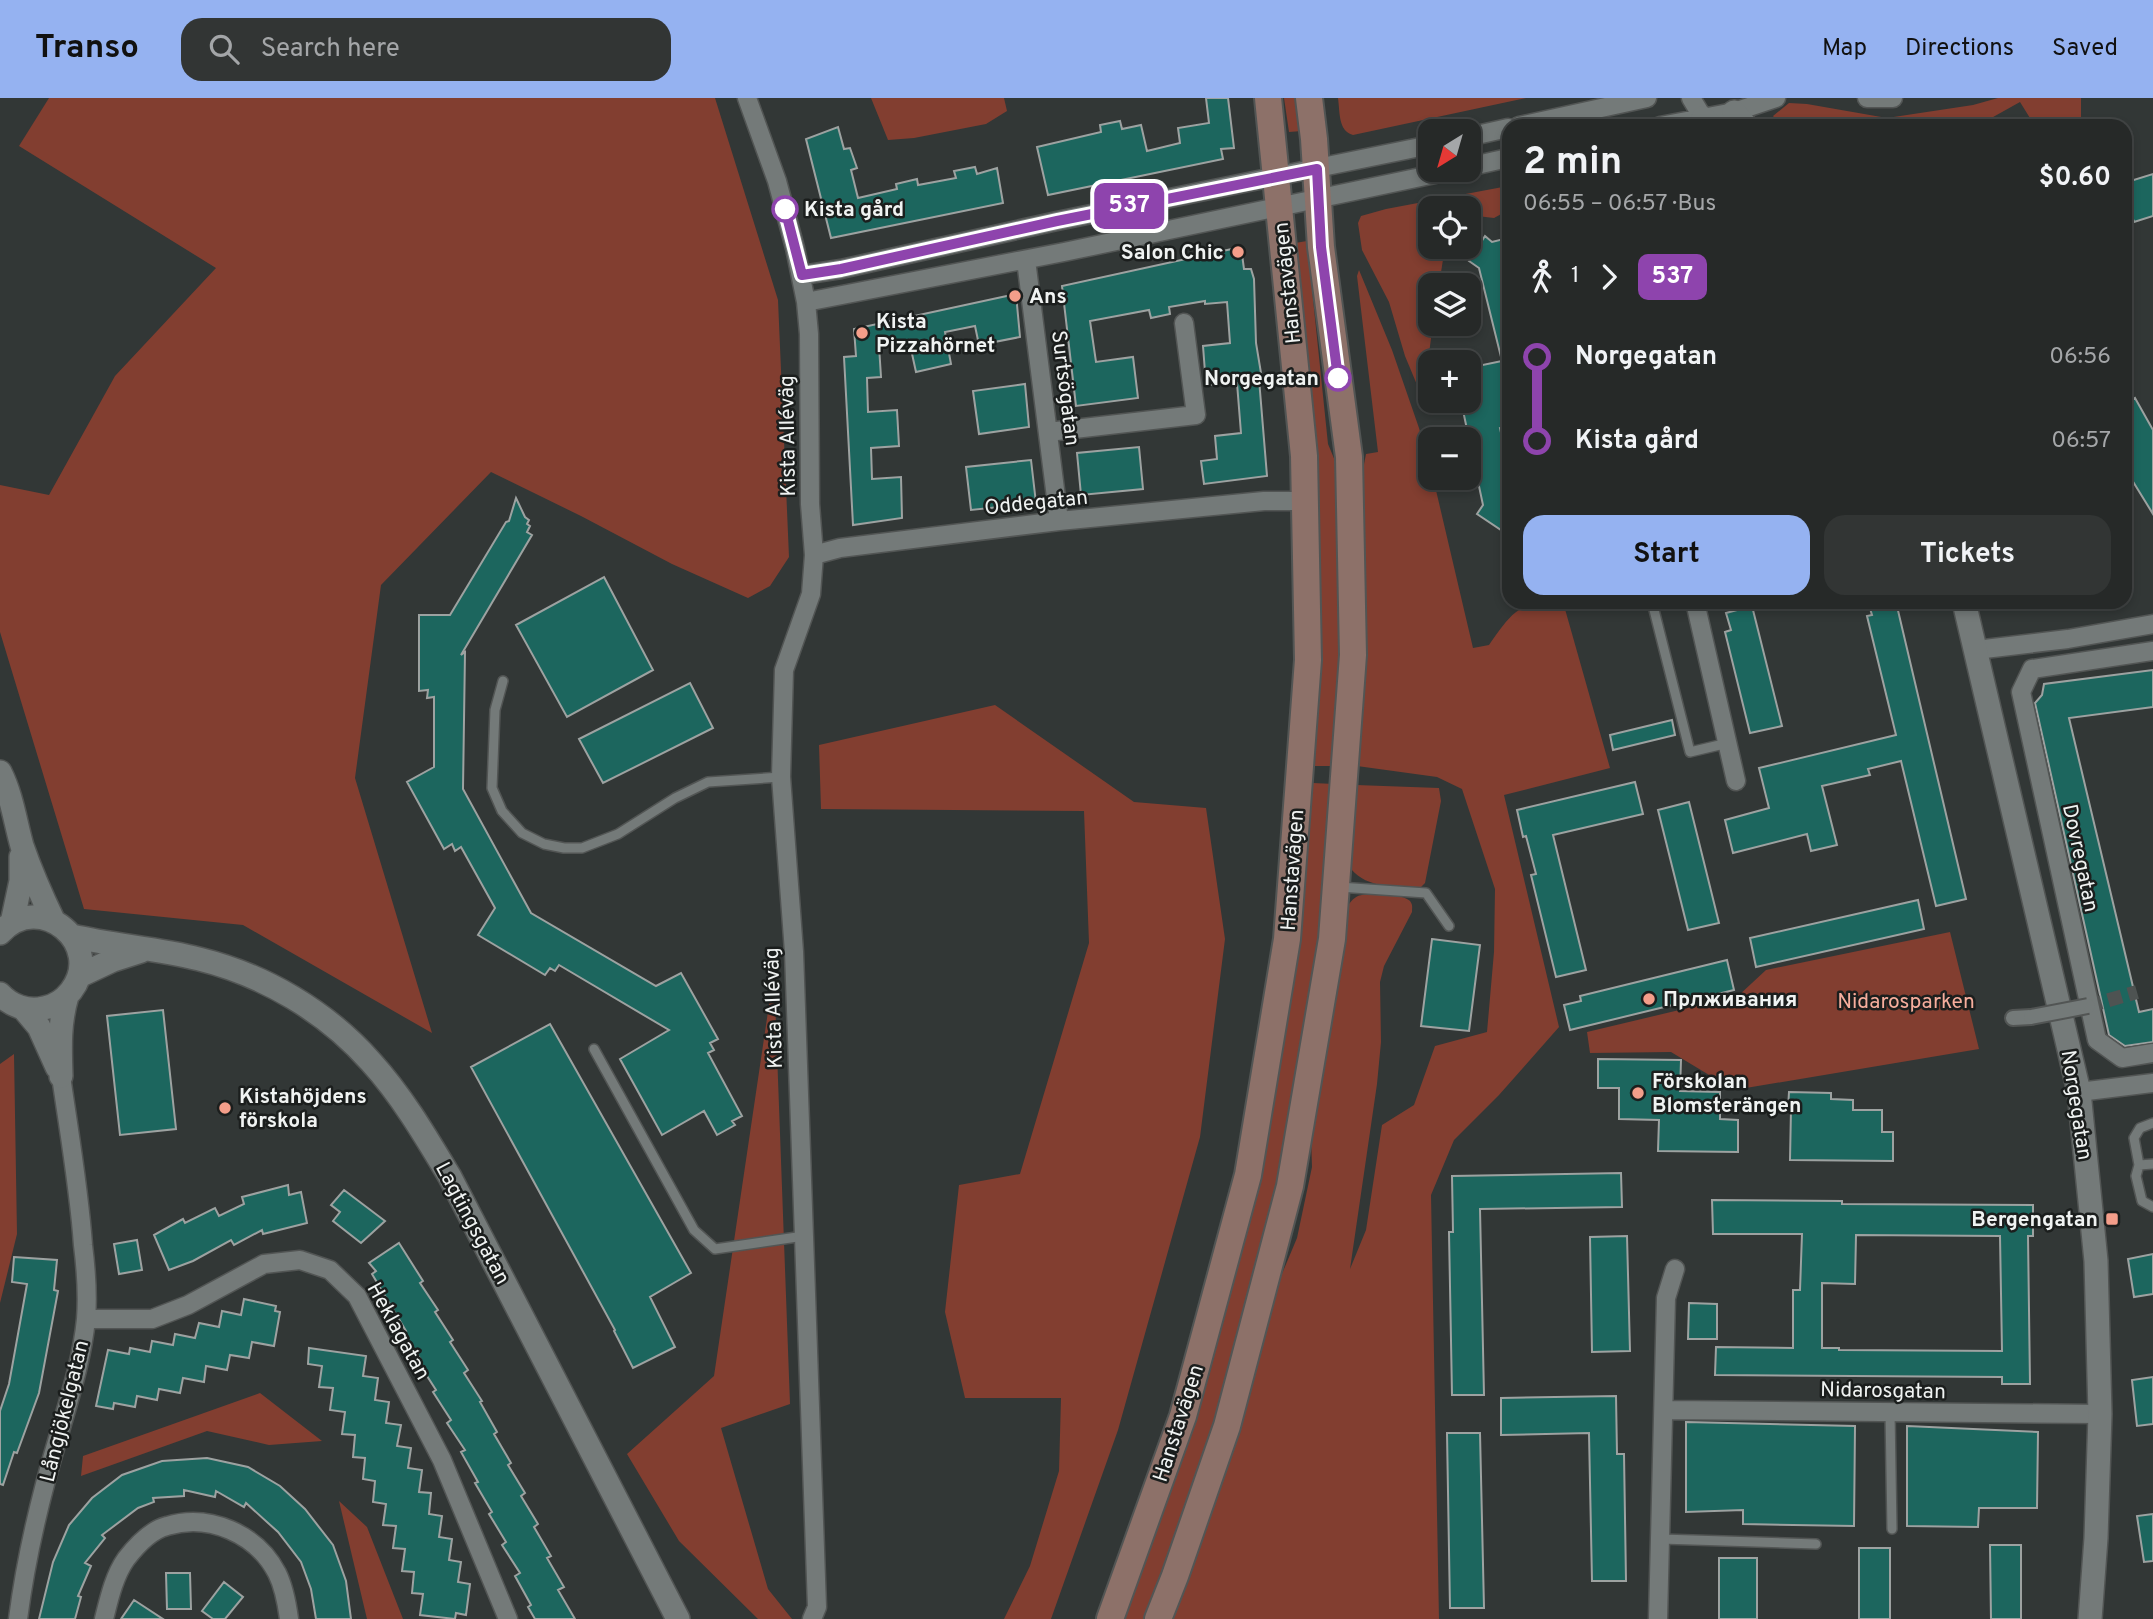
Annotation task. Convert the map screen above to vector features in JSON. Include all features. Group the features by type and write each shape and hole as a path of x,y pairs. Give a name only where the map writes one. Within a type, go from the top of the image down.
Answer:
{"main road":[{"name":"Hanstavägen","path":"1110,1619 1183,1416 1248,1175 1287,939 1308,660 1304,456 1268,98"},
{"name":"Hanstavägen","path":"1158,1619 1227,1426 1290,1186 1332,939 1353,655 1349,457 1321,247 1317,169 1309,98"}],"street":[{"name":"Kista Alléväg","path":"747,98 777,181 802,275 809,334 810,504 814,555 811,594 784,670 781,777 794,952 817,1607 812,1619"},
{"path":"1551,119 1647,98"},
{"path":"1684,119 1702,114 1736,112 1776,98"},
{"path":"1867,98 1893,98"},
{"path":"1481,134 1502,129"},
{"path":"802,275 1418,148"},
{"path":"1481,164 1502,159"},
{"path":"806,302 1026,260 1418,178"},
{"name":"Surtsögatan","path":"1026,260 1059,521"},
{"path":"1048,432 1196,415 1184,323"},
{"name":"Oddegatan","path":"814,555 840,548 1059,521 1264,501 1305,501"},
{"path":"1697,609 1737,781"},
{"name":"Norgegatan","path":"1966,609 2079,1092 2096,1261 2100,1414 2090,1619"},
{"path":"1976,650 2068,639 2153,624"},
{"path":"2068,639 2074,662"},
{"name":"Dovregatan","path":"2153,651 2032,669 2021,692 2097,1040 2122,1058 2153,1053"},
{"path":"0,772 34,878 54,922"},
{"path":"6,928 21,881 22,843"},
{"path":"6,928 20,919 37,917 54,922 72,936 80,955 79,976"},
{"name":"Lagtingsgatan","path":"72,936 201,959 259,979 314,1012 344,1034 372,1062 425,1136 450,1177 678,1619"},
{"name":"Lagtingsgatan","path":"79,976 113,960 148,949"},
{"name":"Långjökelgatan","path":"18,1619 34,1526 70,1398 86,1318 87,1283 81,1214 61,1076 60,1033 61,1016 67,996 79,976"},
{"path":"9,1002 46,1008 67,996"},
{"name":"Långjökelgatan","path":"9,1002 39,1027 61,1076"},
{"path":"2013,1018 2088,1006"},
{"path":"2079,1092 2153,1083"},
{"name":"Heklagatan","path":"86,1318 152,1319 188,1306 264,1264 300,1260 330,1270 358,1296 442,1460 508,1619"},
{"path":"1658,1619 1667,1298 1675,1269"},
{"name":"Nidarosgatan","path":"1665,1410 2100,1414"},
{"path":"104,1619 114,1582 124,1561 138,1545 166,1526 199,1521 221,1525 238,1533 266,1557 283,1590 289,1619"}],"lane":[{"path":"1654,609 1690,752 1728,743"},
{"path":"503,681 495,710 492,788 502,811 523,833 544,844 582,848 618,834 675,798 708,782 781,777"},
{"path":"1336,886 1426,893 1449,926"},
{"path":"594,1049 694,1230 715,1249 804,1236"},
{"path":"2153,1123 2140,1128 2134,1138 2139,1165 2136,1176 2143,1201 2153,1207"},
{"path":"2139,1165 2153,1164"},
{"path":"1890,1413 1892,1529"},
{"path":"1661,1539 1816,1544"}],"green space":[{"path":"49,98 715,98 778,300 789,557 770,586 748,598 672,564 491,472 381,585 355,778 432,1033 243,925 84,909 0,632 0,485 49,495 115,376 216,268 19,146"},
{"path":"871,98 1004,98 1007,111 986,124 914,138 888,140"},
{"path":"1284,98 1297,98 1302,131 1289,132"},
{"path":"1338,98 1526,98 1353,135 1345,130"},
{"path":"1998,98 2081,98 2081,119 2031,119 2020,102 1990,119 1775,119 1773,116 1789,103 1887,118 1973,105"},
{"path":"1502,187 1502,214 1494,218 1481,216 1481,196 1455,196"},
{"path":"1418,203 1418,259 1443,259 1441,273 1418,273 1418,336 1431,336 1429,350 1418,350 1418,387 1405,356 1389,302 1362,250 1358,223 1361,216"},
{"path":"1307,241 1328,444 1338,468 1340,617 1335,766 1315,766 1317,579 1314,439 1295,243"},
{"path":"1359,270 1392,350 1419,427 1418,490 1436,490 1473,648 1489,645 1520,609 1565,609 1610,768 1504,795 1559,1027 1499,1095 1454,1140 1431,1195 1439,1619 1169,1619 1276,1288 1297,1238 1312,1167 1311,1136 1346,908 1353,900 1363,895 1393,895 1411,902 1412,912 1384,966 1380,982 1381,1042 1377,1084 1350,1269 1366,1230 1382,1125 1414,1105 1435,1046 1487,1032 1494,952 1495,889 1462,789 1437,777 1357,766 1360,485 1366,454 1378,452 1357,276"},
{"path":"995,705 1134,802 1206,808 1225,939 1200,1137 1118,1430 1051,1619 1004,1619 1030,1566 1059,1471 1061,1398 965,1398 945,1312 959,1185 1020,1174 1089,943 1084,811 821,809 819,745"},
{"path":"1313,783 1334,784 1316,978 1286,1146 1235,1353 1184,1516 1146,1619 1123,1619 1209,1376 1256,1186 1292,995"},
{"path":"1356,785 1439,788 1441,801 1425,883 1420,888 1374,883 1365,880 1351,869"},
{"name":"Nidarosparken","path":"1950,932 1979,1049 1734,1090 1671,1052 1590,1053 1587,1032 1738,996 1766,970"},
{"path":"774,971 790,1404 721,1428 768,1589 792,1619 758,1619 679,1541 627,1454 714,1376"},
{"path":"14,1054 17,1234 0,1303 0,1064"},
{"path":"260,1393 322,1441 269,1445 207,1431 81,1476 83,1456"},
{"path":"339,1501 367,1527 403,1619 367,1619"}],"building":[{"path":"1206,98 1228,98 1234,148 1221,149 1223,159 1048,195 1037,147 1101,132 1100,125 1120,121 1122,129 1141,125 1147,151 1180,143 1178,128 1209,123"},
{"path":"838,127 844,149 850,148 857,168 851,170 858,198 897,189 896,184 917,179 918,185 956,178 954,171 975,167 977,174 997,168 1003,203 831,238 806,139"},
{"path":"2153,174 2153,216 2134,222 2132,216 2132,181"},
{"path":"1485,236 1492,242 1502,240 1502,361 1481,273 1479,268 1469,261 1481,259 1481,242"},
{"path":"1241,247 1244,269 1251,269 1254,279 1256,343 1262,379 1259,379 1267,476 1204,484 1201,461 1217,459 1215,436 1241,433 1237,383 1206,385 1203,346 1230,343 1227,302 1205,304 1205,301 1169,307 1170,314 1151,318 1149,310 1090,321 1096,362 1133,357 1138,398 1076,406 1062,286"},
{"path":"1016,294 1020,337 979,345 975,326 945,332 951,364 916,372 909,340 879,346 881,377 867,378 868,412 897,410 899,446 871,448 872,479 901,477 902,518 853,525 844,357 856,356 854,329"},
{"path":"1502,361 1501,530 1477,514 1483,505 1480,490 1481,427 1466,427 1464,413 1481,413 1481,365"},
{"path":"1025,384 1029,427 979,434 973,391"},
{"path":"2135,398 2153,430 2153,514 2132,480 2132,400"},
{"path":"1139,447 1143,489 1081,495 1077,453"},
{"path":"1031,460 1036,503 971,510 966,467"},
{"path":"516,498 529,520 527,532 532,535 461,655 465,652 463,789 531,913 656,986 681,973 718,1039 710,1043 714,1050 708,1053 742,1116 732,1121 735,1125 717,1135 704,1111 662,1135 620,1059 669,1030 559,965 555,971 550,968 545,975 478,935 495,908 461,847 455,851 452,844 444,849 407,782 434,767 434,697 427,698 428,690 419,691 419,615 450,615 509,521"},
{"path":"604,577 653,670 567,717 516,625"},
{"path":"1753,609 1782,726 1750,733 1725,632 1731,630 1726,613"},
{"path":"1870,609 1898,609 1966,899 1936,906 1901,761 1868,769 1870,775 1822,786 1837,845 1811,851 1807,834 1733,853 1725,820 1769,808 1759,768 1896,735 1867,616 1872,615"},
{"path":"2153,670 2153,707 2069,718 2139,1012 2153,1009 2153,1042 2125,1046 2109,1035 2035,703 2042,695 2044,684"},
{"path":"690,683 713,728 603,783 579,739"},
{"path":"1672,720 1675,735 1613,750 1610,735"},
{"path":"1635,782 1643,814 1553,835 1586,970 1556,977 1531,875 1536,874 1517,810"},
{"path":"1689,802 1719,923 1688,930 1658,810"},
{"path":"1918,900 1924,929 1756,967 1750,938"},
{"path":"1432,939 1480,945 1469,1031 1421,1026"},
{"path":"1727,960 1734,990 1570,1030 1564,1005 1581,1001 1580,996"},
{"path":"163,1010 176,1129 120,1135 107,1016"},
{"path":"550,1024 691,1273 650,1297 675,1347 633,1368 615,1330 471,1067"},
{"path":"1598,1059 1681,1060 1680,1091 1720,1092 1720,1119 1738,1120 1738,1152 1658,1151 1659,1120 1619,1119 1619,1088 1598,1088"},
{"path":"1789,1092 1831,1093 1831,1099 1853,1100 1853,1110 1882,1110 1882,1132 1893,1132 1893,1161 1790,1160"},
{"path":"1621,1173 1622,1207 1480,1209 1484,1395 1452,1395 1449,1232 1453,1232 1452,1176"},
{"path":"288,1185 289,1195 301,1192 307,1223 263,1234 262,1230 234,1245 231,1240 193,1261 169,1270 154,1235 183,1219 185,1223 215,1208 219,1216 244,1204 242,1197"},
{"path":"344,1190 385,1221 361,1243 333,1221 340,1212 331,1205"},
{"path":"1712,1200 2033,1205 2033,1236 2028,1236 2030,1384 2002,1384 2002,1377 1715,1375 1716,1347 1793,1348 1793,1290 1800,1290 1802,1234 1713,1234","holes":["1856,1235 2000,1236 2002,1351 1822,1348 1822,1283 1855,1284"]},
{"path":"1627,1236 1630,1351 1592,1352 1590,1237"},
{"path":"137,1240 142,1270 119,1274 114,1244"},
{"path":"399,1243 423,1281 420,1283 438,1310 435,1312 453,1340 450,1342 468,1370 464,1373 482,1401 480,1402 497,1432 494,1434 511,1463 508,1465 525,1493 521,1496 538,1524 534,1527 551,1556 547,1558 564,1587 558,1590 575,1619 535,1619 528,1607 531,1605 515,1576 520,1573 502,1545 506,1542 489,1514 492,1512 461,1452 465,1450 447,1423 451,1420 433,1392 436,1390 418,1362 421,1360 403,1332 406,1331 372,1274 376,1271 369,1263"},
{"path":"2153,1254 2153,1294 2134,1297 2128,1259"},
{"path":"14,1257 57,1260 54,1290 58,1291 39,1393 3,1485 0,1484 0,1411 9,1384 27,1284 12,1282"},
{"path":"244,1299 276,1306 275,1311 280,1312 274,1346 252,1342 249,1358 230,1355 227,1370 206,1366 204,1382 183,1378 180,1393 159,1389 157,1400 137,1396 135,1407 114,1403 113,1409 96,1406 108,1350 129,1354 130,1348 150,1352 152,1341 173,1345 175,1334 195,1338 199,1323 219,1327 222,1311 241,1315"},
{"path":"1689,1303 1717,1304 1717,1339 1688,1339"},
{"path":"309,1348 366,1356 363,1376 378,1378 375,1400 389,1402 386,1423 401,1425 397,1446 411,1448 408,1468 422,1470 419,1492 431,1493 429,1514 442,1516 439,1537 452,1539 449,1560 461,1562 458,1582 470,1584 466,1615 456,1613 455,1619 420,1615 423,1594 412,1593 414,1572 402,1571 405,1549 393,1548 396,1526 383,1525 386,1504 373,1502 375,1481 363,1479 365,1458 353,1457 355,1435 342,1434 345,1412 330,1410 333,1388 319,1387 322,1366 308,1364"},
{"path":"2153,1377 2153,1424 2137,1426 2132,1380"},
{"path":"1616,1396 1617,1454 1624,1454 1626,1581 1592,1581 1589,1433 1501,1435 1501,1398"},
{"path":"1686,1422 1855,1426 1854,1526 1743,1524 1743,1510 1686,1512"},
{"path":"1907,1426 2038,1432 2037,1508 1979,1508 1978,1527 1907,1526"},
{"path":"1447,1433 1480,1433 1484,1608 1450,1608"},
{"path":"207,1458 248,1467 280,1486 305,1509 333,1545 346,1581 351,1619 316,1619 311,1589 301,1562 278,1532 246,1503 244,1507 216,1491 215,1497 184,1490 184,1496 153,1498 154,1502 138,1508 102,1535 105,1538 85,1563 91,1566 78,1596 81,1597 75,1619 39,1619 53,1562 69,1525 92,1498 122,1475 162,1461"},
{"path":"2153,1514 2153,1561 2144,1562 2137,1516"},
{"path":"1990,1545 2021,1545 2021,1619 1991,1619"},
{"path":"1859,1548 1890,1548 1890,1619 1859,1619"},
{"path":"1719,1558 1757,1558 1757,1619 1719,1619"},
{"path":"166,1573 190,1573 191,1609 167,1609"},
{"path":"224,1582 243,1597 225,1619 213,1619 202,1611"},
{"path":"134,1600 163,1619 121,1619"}],"tunnel":[{"path":"2088,1006 2137,992"}],"bus line":[{"name":"537","path":"785,209 802,275 1317,169 1321,247 1338,378"}],"place":[{"name":"Kista gård","path":"785,209"},
{"name":"Salon Chic","path":"1238,252"},
{"name":"Ans","path":"1015,296"},
{"name":"Kista Pizzahörnet","path":"862,333"},
{"name":"Norgegatan","path":"1338,378"},
{"name":"Прлживания","path":"1649,999"},
{"name":"Förskolan Blomsterängen","path":"1638,1093"},
{"name":"Kistahöjdens förskola","path":"225,1108"},
{"name":"Bergengatan","path":"2112,1219"}]}
